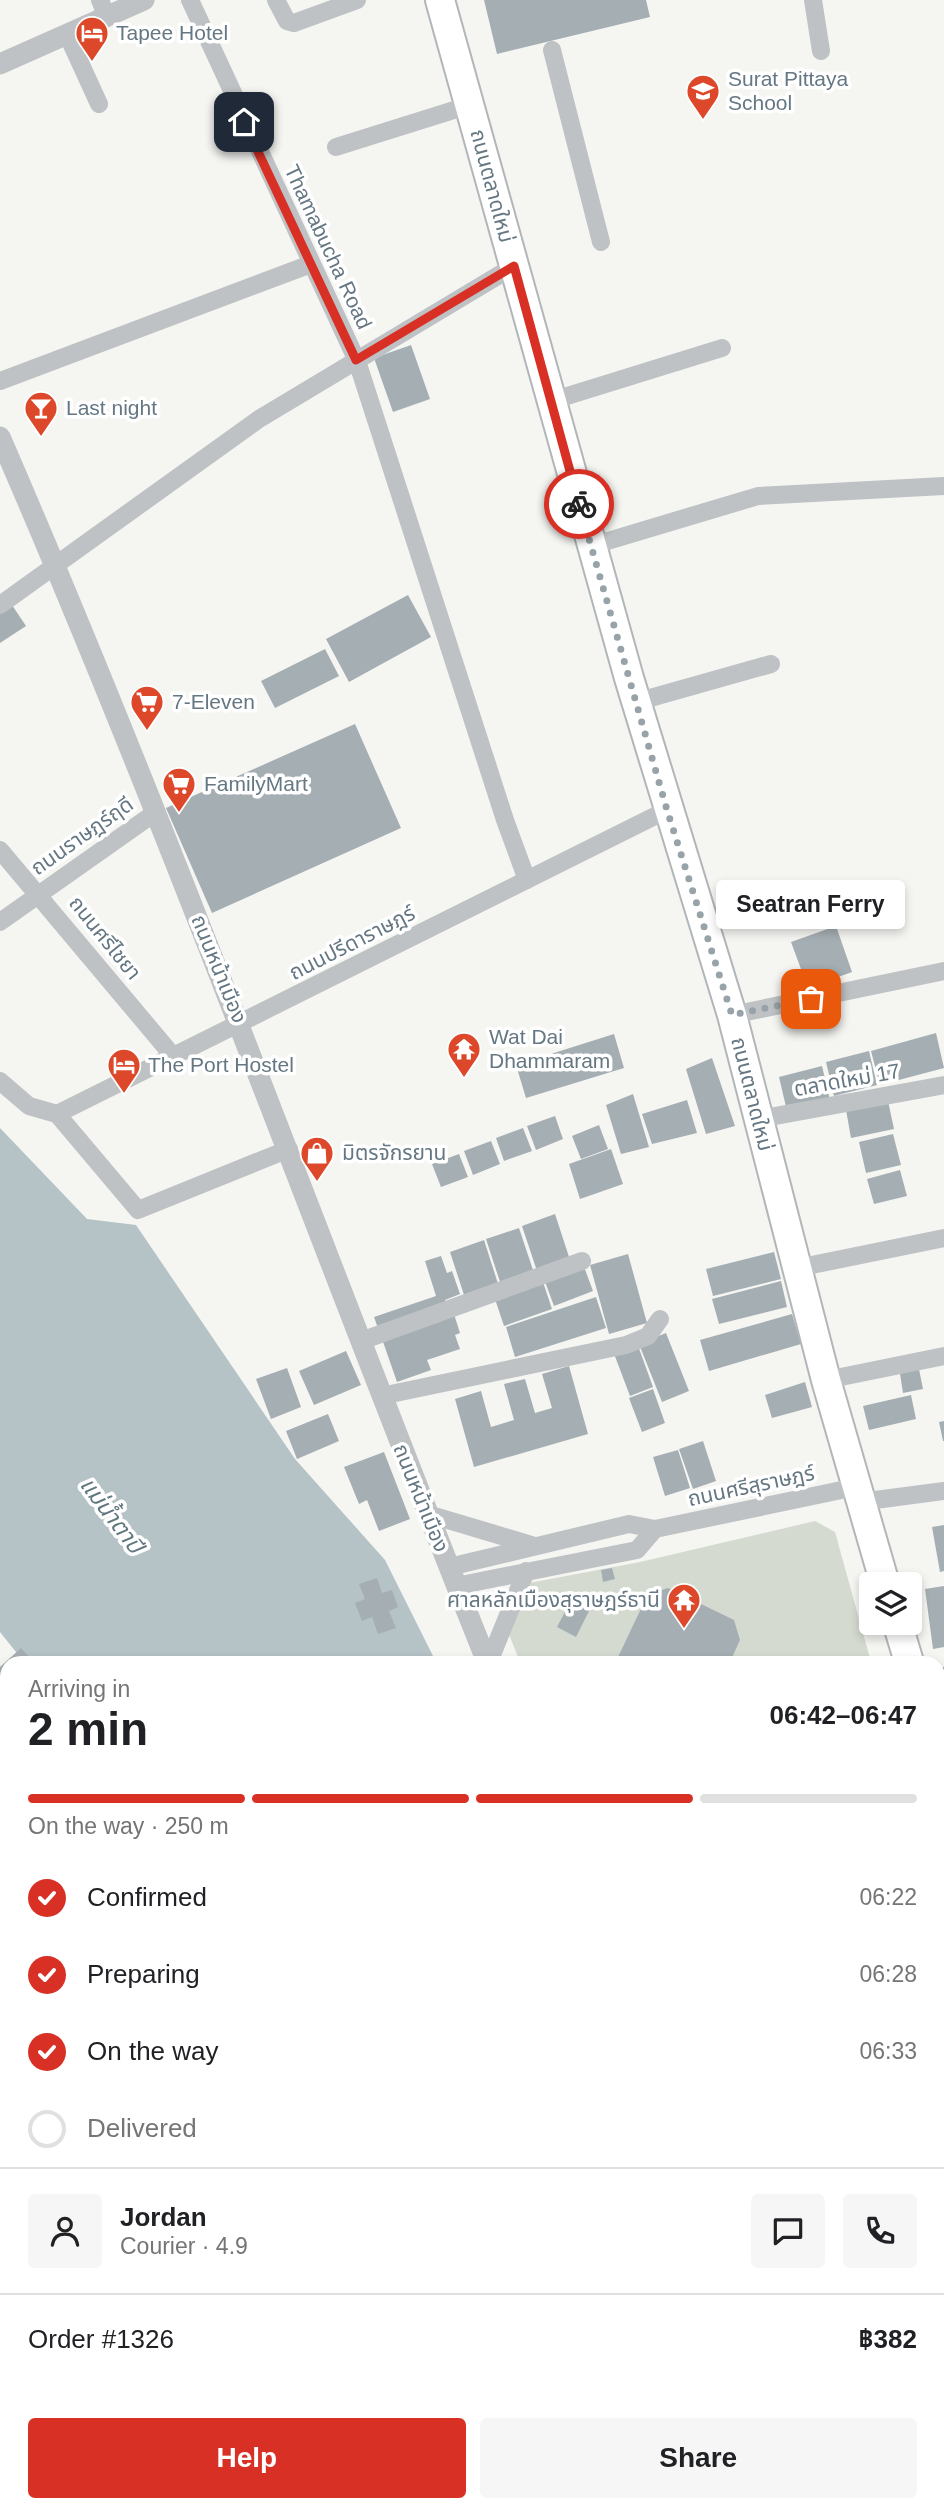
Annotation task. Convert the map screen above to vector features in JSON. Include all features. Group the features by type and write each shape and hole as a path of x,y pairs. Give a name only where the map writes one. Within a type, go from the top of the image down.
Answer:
{"main road":[{"name":"ถนนตลาดใหม่","path":"440,0 591,546 667,810 732,1015 826,1380 881,1572"},
{"path":"901,1635 907,1656"}],"street":[{"path":"0,64 67,34 103,8 144,0"},
{"name":"Thamabucha Road","path":"190,0 356,360 505,820 527,880"},
{"path":"276,0 288,21 294,23 357,0"},
{"path":"813,0 821,51"},
{"path":"67,34 99,104"},
{"path":"552,50 601,242"},
{"path":"336,147 470,105"},
{"path":"0,381 311,264"},
{"path":"0,605 57,567 259,419 514,266"},
{"path":"551,401 722,348"},
{"name":"ถนนหน้าเมือง","path":"0,437 57,567 241,1025 381,1396 485,1656"},
{"path":"591,546 758,496 944,486"},
{"path":"636,702 771,664"},
{"name":"ถนนปรีดาราษฎร์","path":"57,1114 241,1025 667,810"},
{"name":"ถนนราษฎร์ฤดี","path":"0,922 156,812"},
{"name":"ถนนศรีไชยา","path":"0,850 39,893 173,1056"},
{"path":"732,1015 944,971"},
{"path":"0,1081 29,1106 57,1114 138,1210 289,1149"},
{"name":"ตลาดใหม่ 17","path":"759,1119 944,1085"},
{"path":"797,1268 944,1238"},
{"path":"361,1341 582,1261"},
{"path":"381,1396 626,1345 648,1336 660,1319"},
{"path":"826,1380 944,1356"},
{"name":"ถนนศรีสุราษฎร์","path":"452,1577 536,1546 629,1524 655,1529 858,1495 944,1490"},
{"name":"ถนนศรีสุราษฎร์","path":"428,1514 536,1546"},
{"name":"ถนนศรีสุราษฎร์","path":"452,1577 526,1571 637,1550 655,1529"},
{"path":"491,1656 526,1571"}],"shaded area":[{"path":"815,1521 835,1532 859,1619 859,1635 864,1635 869,1656 518,1656 508,1632 529,1583 640,1562"}],"water":[{"name":"แม่น้ำตาปี","path":"0,1128 87,1219 136,1225 295,1459 385,1560 433,1656 19,1656 0,1632"}],"building":[{"path":"484,0 646,0 650,17 497,54"},
{"path":"411,345 430,399 393,412 374,358"},
{"path":"408,595 431,637 349,682 326,639"},
{"path":"10,602 26,626 0,643 0,609"},
{"path":"325,649 339,676 275,708 261,681"},
{"path":"355,724 401,828 212,913 166,808"},
{"path":"836,926 852,972 808,988 791,942"},
{"path":"936,1033 944,1068 880,1085 871,1051"},
{"path":"614,1034 624,1068 526,1098 516,1065"},
{"path":"869,1051 877,1085 834,1096 826,1062"},
{"path":"712,1058 735,1126 706,1134 686,1069"},
{"path":"822,1066 830,1100 787,1111 779,1077"},
{"path":"633,1094 649,1147 621,1154 606,1105"},
{"path":"687,1100 697,1133 652,1144 642,1114"},
{"path":"888,1101 894,1129 851,1138 846,1110"},
{"path":"555,1116 563,1139 536,1150 527,1126"},
{"path":"599,1125 608,1149 581,1159 572,1136"},
{"path":"523,1128 532,1151 504,1161 496,1138"},
{"path":"893,1134 901,1165 866,1173 859,1142"},
{"path":"491,1141 500,1164 473,1175 464,1151"},
{"path":"611,1149 623,1184 580,1199 569,1164"},
{"path":"459,1154 468,1177 441,1187 432,1164"},
{"path":"900,1170 907,1196 874,1204 867,1179"},
{"path":"555,1214 571,1263 538,1274 522,1226"},
{"path":"519,1228 535,1276 502,1288 486,1239"},
{"path":"484,1240 500,1290 466,1301 450,1252"},
{"path":"774,1252 781,1279 713,1296 706,1269"},
{"path":"628,1254 647,1323 609,1334 590,1265"},
{"path":"441,1256 447,1273 452,1271 460,1294 445,1300 448,1308 379,1331 374,1317 436,1296 425,1261"},
{"path":"583,1264 593,1291 554,1306 544,1279"},
{"path":"542,1279 552,1309 504,1326 494,1296"},
{"path":"781,1281 787,1307 719,1324 712,1299"},
{"path":"596,1297 606,1328 515,1357 506,1327"},
{"path":"453,1311 460,1333 455,1335 460,1349 427,1360 431,1370 397,1382 381,1336"},
{"path":"792,1314 801,1344 709,1371 700,1340"},
{"path":"666,1333 689,1391 662,1402 639,1344"},
{"path":"637,1343 653,1387 630,1396 613,1351"},
{"path":"346,1351 361,1385 314,1405 299,1371"},
{"path":"918,1364 923,1389 903,1393 899,1367"},
{"path":"569,1366 588,1434 474,1467 455,1399 481,1391 491,1427 514,1420 504,1384 525,1379 535,1413 552,1408 542,1374"},
{"path":"287,1368 301,1407 271,1419 256,1379"},
{"path":"805,1382 812,1407 772,1418 765,1395"},
{"path":"653,1389 665,1423 642,1432 629,1398"},
{"path":"911,1395 916,1419 869,1430 863,1406"},
{"path":"328,1414 339,1441 297,1459 286,1431"},
{"path":"944,1421 944,1441 943,1441 939,1422"},
{"path":"703,1441 716,1481 693,1489 679,1449"},
{"path":"678,1450 690,1488 665,1496 653,1457"},
{"path":"384,1452 410,1519 379,1531 367,1500 359,1504 344,1467"},
{"path":"944,1525 944,1571 940,1572 932,1527"},
{"path":"612,1568 615,1579 603,1582 601,1570"},
{"path":"377,1578 382,1593 392,1590 398,1607 389,1611 396,1628 378,1634 372,1617 362,1621 355,1603 365,1599 359,1584"},
{"path":"944,1586 944,1647 933,1649 925,1589"},
{"name":"ศาลหลักเมืองสุราษฎร์ธานี","path":"668,1588 734,1620 740,1640 733,1656 618,1656 648,1594"},
{"path":"576,1591 594,1601 576,1637 557,1627"},
{"path":"21,1648 28,1656 12,1656"}],"way so far":[{"path":"579,504 667,810 732,1015 811,999"}],"place":[{"name":"Tapee Hotel","path":"92,63"},
{"name":"Surat Pittaya School","path":"703,121"},
{"name":"Last night","path":"41,438"},
{"name":"7-Eleven","path":"147,732"},
{"name":"FamilyMart","path":"179,814"},
{"name":"Seatran Ferry","path":"811,999"},
{"name":"Wat Dai Dhammaram","path":"464,1079"},
{"name":"The Port Hostel","path":"124,1095"},
{"name":"มิตรจักรยาน","path":"317,1183"},
{"name":"ศาลหลักเมืองสุราษฎร์ธานี","path":"684,1630"}],"route":[{"path":"244,122 356,360 514,266 579,504"}]}
